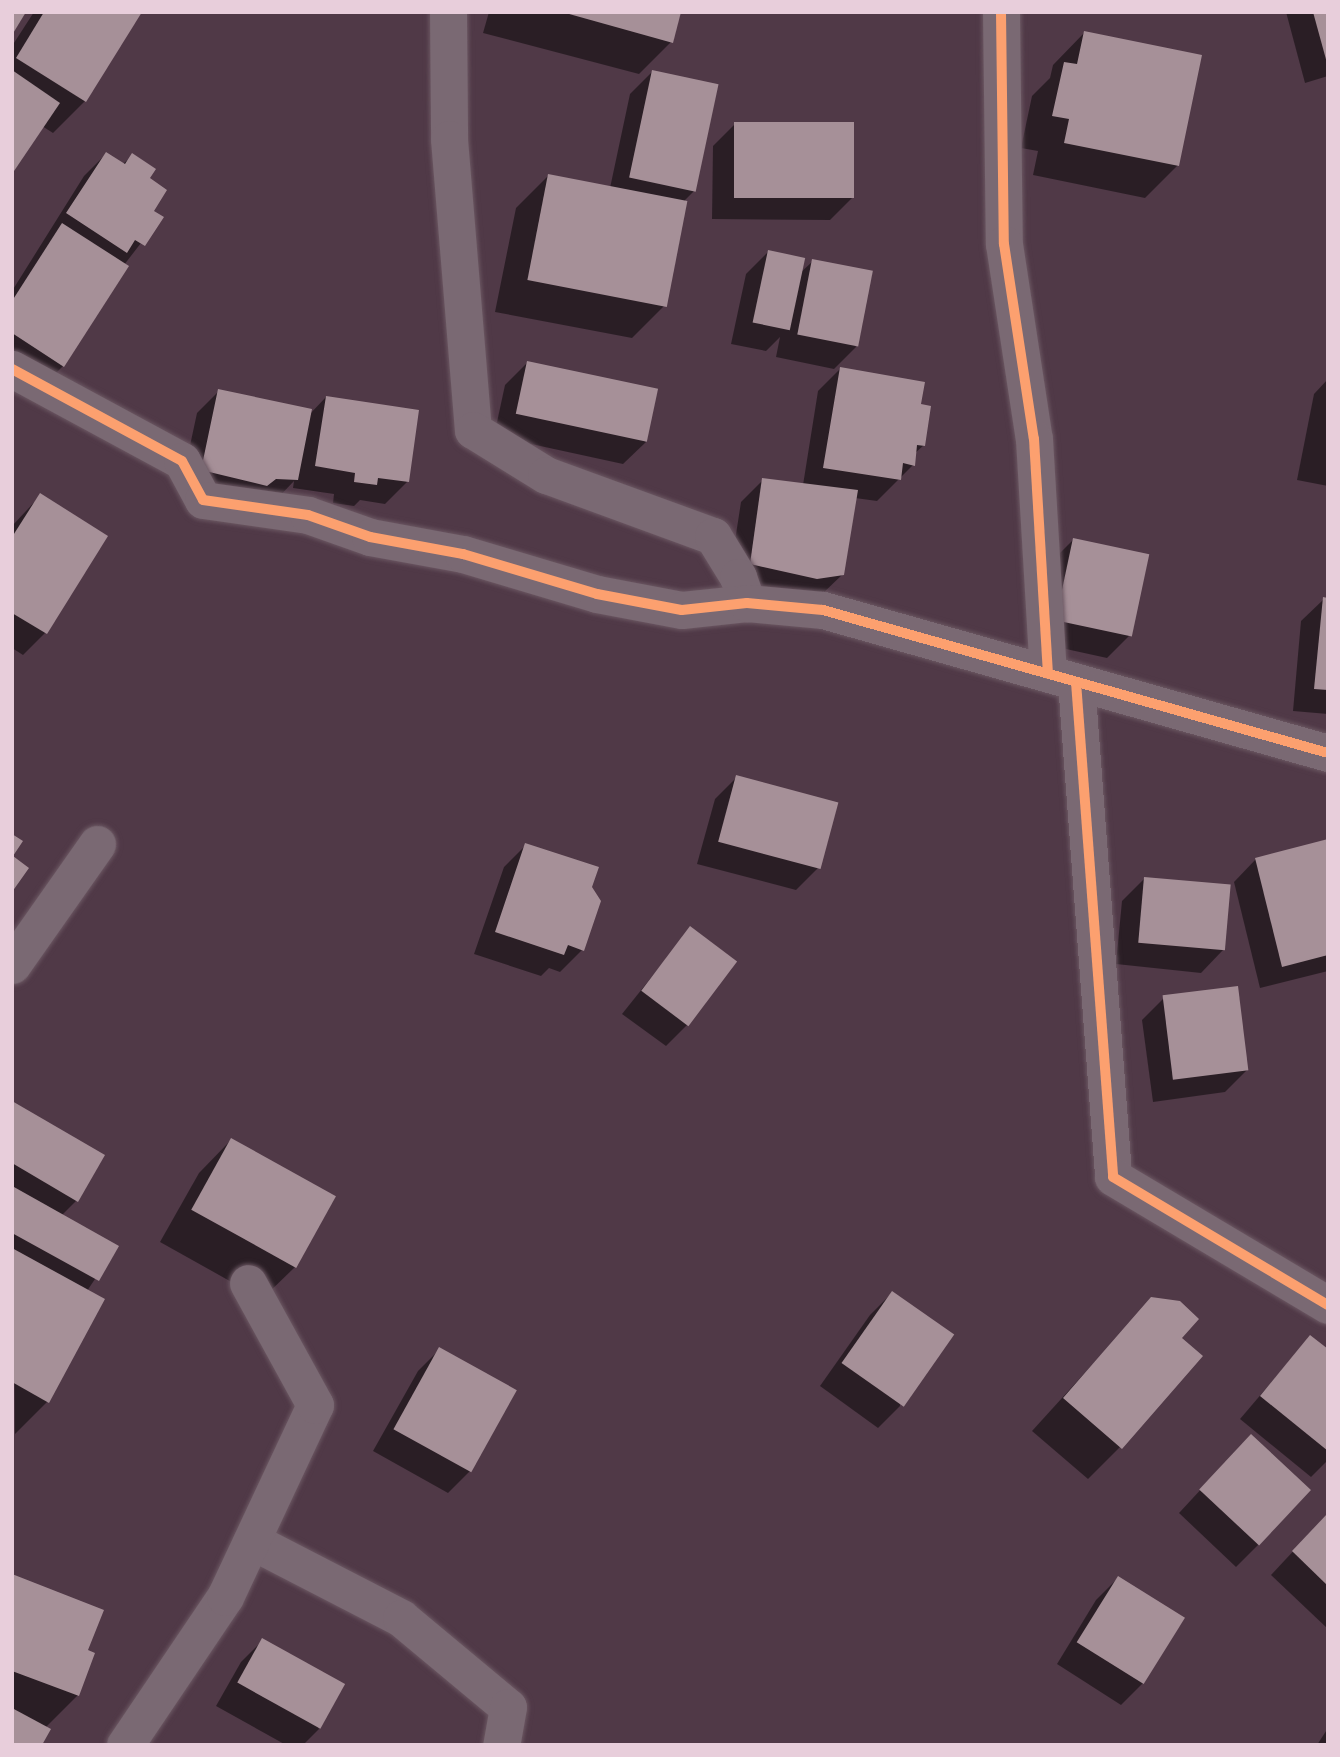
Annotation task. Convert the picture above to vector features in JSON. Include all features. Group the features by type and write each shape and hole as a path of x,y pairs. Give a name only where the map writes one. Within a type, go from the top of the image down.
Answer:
{"street":[{"path":"448,12 449,139 473,430 546,475 713,536 738,577 747,603"},
{"path":"1001,12 1004,244 1034,439 1062,678 1113,1177 1328,1305"},
{"path":"12,369 182,461 204,500 308,515 370,537 463,554 597,594 670,608 747,603 822,610 1328,753"},
{"path":"12,965 97,844"},
{"path":"125,1745 225,1597 315,1405 248,1283"},
{"path":"251,1541 401,1618 508,1707 501,1745"}],"building":[{"path":"12,12 26,12 12,35"},
{"path":"44,12 142,12 86,102 16,58"},
{"path":"562,12 681,12 673,43"},
{"path":"1313,12 1328,12 1328,63 1327,63"},
{"path":"1084,31 1202,55 1179,166 1064,143 1069,119 1052,116 1064,62 1077,64"},
{"path":"12,70 60,103 12,174"},
{"path":"652,70 719,84 696,192 629,178"},
{"path":"734,122 854,122 854,198 734,198"},
{"path":"106,152 125,164 132,153 156,169 150,178 167,190 154,211 164,217 145,246 135,240 127,253 66,213"},
{"path":"548,174 687,201 667,307 527,280"},
{"path":"62,223 129,266 64,367 12,333 12,301"},
{"path":"768,250 805,258 790,330 753,322"},
{"path":"812,259 873,271 858,346 797,335"},
{"path":"527,361 658,389 647,442 516,414"},
{"path":"840,367 925,382 921,404 931,406 925,446 917,445 915,466 903,463 901,480 823,468"},
{"path":"218,389 312,409 298,480 276,479 267,486 201,470"},
{"path":"326,396 419,410 409,482 378,478 377,485 354,482 355,473 315,466"},
{"path":"762,478 858,490 844,575 817,579 750,564"},
{"path":"40,493 108,536 47,634 12,613 12,537"},
{"path":"1073,538 1149,554 1132,636 1056,620"},
{"path":"1323,597 1328,598 1328,690 1314,689"},
{"path":"736,775 838,802 821,869 718,842"},
{"path":"12,834 23,841 13,856 29,868 12,892"},
{"path":"1328,839 1328,955 1282,967 1255,858"},
{"path":"525,843 599,867 592,887 601,901 584,951 568,945 564,955 495,932"},
{"path":"1144,877 1231,885 1225,950 1138,943"},
{"path":"690,926 737,962 688,1026 641,991"},
{"path":"1238,986 1248,1070 1173,1080 1163,995"},
{"path":"12,1101 105,1155 78,1202 12,1163"},
{"path":"231,1138 336,1196 296,1268 191,1210"},
{"path":"14,1187 119,1246 99,1281 12,1233"},
{"path":"12,1248 105,1299 49,1403 12,1382"},
{"path":"892,1291 954,1335 904,1407 842,1363"},
{"path":"1151,1297 1180,1301 1199,1319 1182,1338 1203,1356 1122,1449 1063,1398"},
{"path":"1310,1335 1328,1349 1328,1451 1260,1396"},
{"path":"439,1347 517,1390 471,1472 393,1429"},
{"path":"1251,1434 1311,1490 1259,1546 1199,1490"},
{"path":"1328,1513 1328,1586 1292,1551"},
{"path":"12,1574 104,1610 88,1650 95,1653 79,1696 12,1671"},
{"path":"1118,1576 1185,1618 1144,1684 1077,1642"},
{"path":"262,1638 345,1684 320,1729 237,1683"},
{"path":"12,1708 51,1729 42,1745 12,1745"}],"cycle path":[{"path":"1001,12 1004,244 1034,439 1048,674"},
{"path":"12,369 182,461 203,500 308,515 370,537 463,554 597,594 682,610 747,603 823,610 1328,753"},
{"path":"1076,682 1113,1177 1328,1305"}]}
